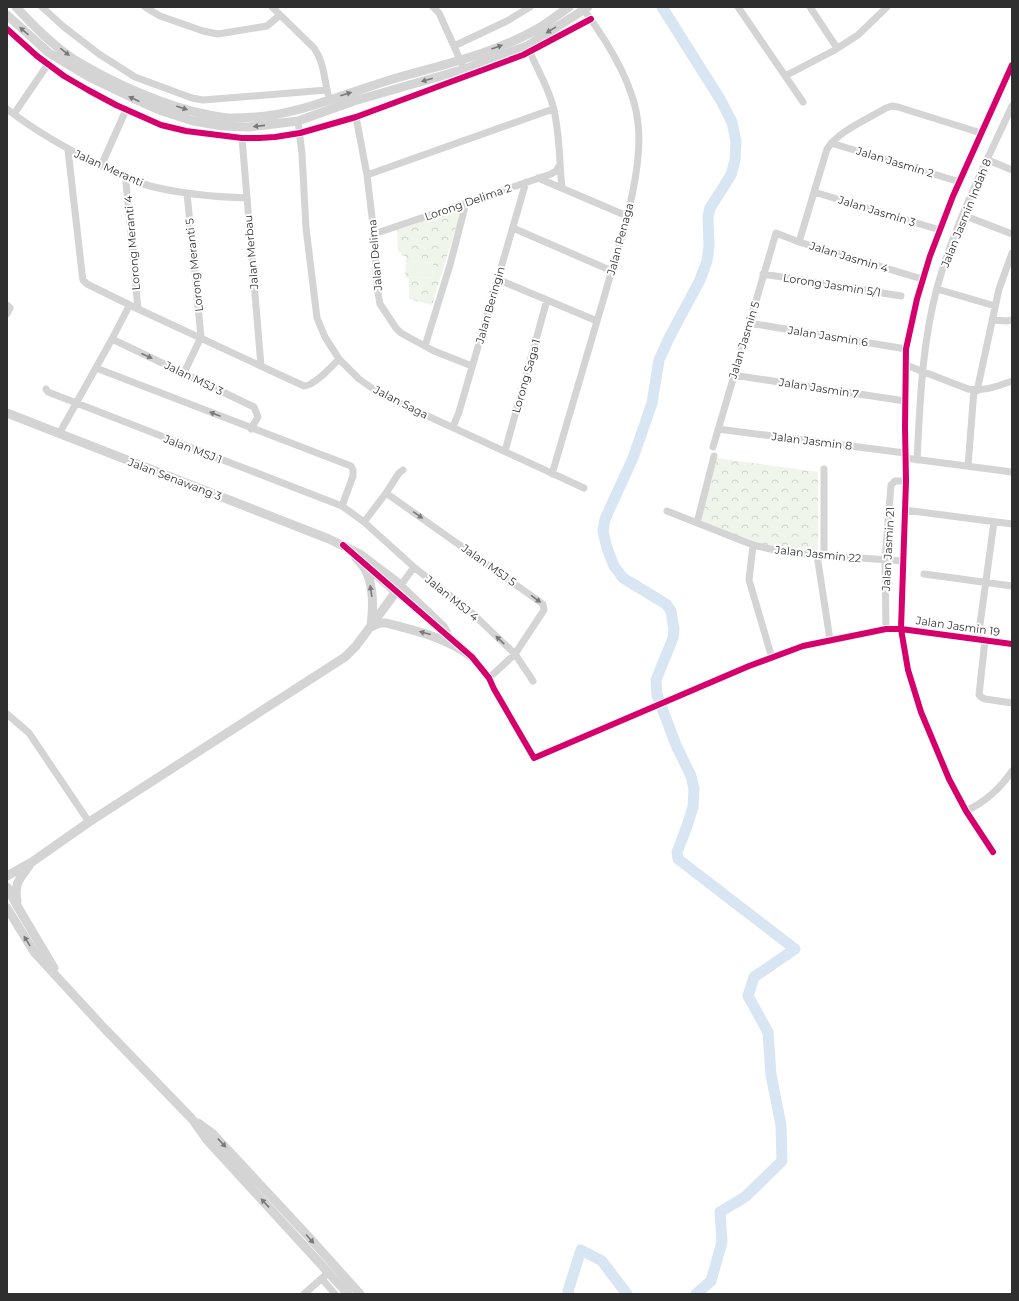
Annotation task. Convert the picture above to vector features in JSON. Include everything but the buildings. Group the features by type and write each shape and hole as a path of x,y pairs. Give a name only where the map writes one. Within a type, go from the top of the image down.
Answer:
{"street":[{"path":"16,7 41,32 74,59 116,82 150,97 191,112 230,118 271,115 296,110 460,60 520,38 540,27 568,7"},
{"path":"42,7 54,19 87,45 135,77 192,98 203,100 327,90"},
{"path":"145,7 160,16 203,31 218,34 267,26 280,15"},
{"path":"272,7 314,48 319,55 323,64 330,99"},
{"path":"433,7 439,13 465,69"},
{"path":"454,46 507,21 530,7"},
{"path":"738,7 803,102"},
{"path":"810,7 837,48"},
{"path":"7,15 49,53 69,66 159,110 193,121 223,126 249,127 298,121 354,101 465,69 527,46 586,8"},
{"name":"Jalan Penaga","path":"552,474 627,216 637,164 639,140 635,105 626,80 586,8"},
{"path":"785,76 858,35 883,9"},
{"path":"7,29 48,64 88,90 126,110 161,125 186,131 242,138 274,137 300,133 356,117 530,52 591,19"},
{"path":"530,52 553,109 558,131 559,166 562,188"},
{"path":"14,114 48,64"},
{"path":"993,852 966,811 949,779 921,712 908,670 901,629 906,481 906,349 916,299 940,230 981,133 1012,65"},
{"path":"799,242 827,149 839,136 886,108 892,106 981,133"},
{"name":"Jalan Meranti","path":"7,109 68,150 128,178 149,185 187,193 221,198 247,198"},
{"path":"367,174 553,109"},
{"name":"Jalan Jasmin Indah 8","path":"917,460 922,371 926,339 936,289 963,215 1011,109"},
{"path":"101,166 126,110"},
{"name":"Jalan Delima","path":"356,117 367,174 374,234 377,287 380,304 396,328 411,340 472,366"},
{"name":"Jalan Saga","path":"298,121 302,154 305,220 317,318 325,337 339,359 359,378 382,395 584,488"},
{"name":"Jalan Merbau","path":"242,138 261,366"},
{"name":"Jalan Jasmin 2","path":"831,143 960,182"},
{"path":"68,150 83,280 87,284 304,386 309,386 339,359"},
{"path":"988,160 1012,170"},
{"name":"Lorong Delima 2","path":"374,234 551,174 556,171 559,166"},
{"name":"Lorong Meranti 4","path":"128,178 126,182 138,309"},
{"path":"538,178 627,216"},
{"name":"Jalan Beringin","path":"453,427 459,412 526,182"},
{"name":"Jalan Jasmin 3","path":"814,192 940,230"},
{"name":"Lorong Meranti 5","path":"187,193 201,337"},
{"path":"425,346 450,265 466,203"},
{"path":"963,215 1012,234"},
{"path":"513,228 612,271"},
{"name":"Jalan Jasmin 4","path":"776,233 799,242 922,279"},
{"name":"Jalan Jasmin 5","path":"713,447 776,233"},
{"path":"968,466 975,390 999,289 1012,253"},
{"name":"Lorong Jasmin 5/1","path":"764,274 901,296"},
{"path":"497,279 597,321"},
{"path":"936,289 995,306"},
{"name":"Lorong Saga 1","path":"505,451 547,300"},
{"path":"7,305 10,308 7,314"},
{"path":"59,434 128,308"},
{"path":"992,320 1012,320"},
{"name":"Jalan Jasmin 6","path":"749,323 906,349"},
{"path":"184,373 201,337"},
{"name":"Jalan MSJ 3","path":"112,339 254,407 258,418 251,429"},
{"path":"906,365 975,390 988,389 1012,381"},
{"path":"96,368 251,429 351,466 354,470 354,476 342,506"},
{"name":"Jalan Jasmin 7","path":"733,375 905,401"},
{"name":"Jalan MSJ 1","path":"46,389 48,392 75,403 342,506 364,522"},
{"name":"Jalan Senawang 3","path":"7,413 286,521 342,545 360,554 398,588"},
{"name":"Jalan Jasmin 8","path":"718,429 905,455 917,460 1012,472"},
{"path":"697,523 714,456"},
{"path":"364,522 399,473 403,470"},
{"path":"824,470 820,555 830,640"},
{"name":"Jalan Jasmin 21","path":"886,629 885,560 891,485 895,481 906,481"},
{"name":"Jalan MSJ 5","path":"386,493 543,604 544,610 515,654 489,678"},
{"path":"905,510 1012,524"},
{"name":"Jalan Jasmin 22","path":"667,511 753,545 788,553 903,561"},
{"name":"Jalan MSJ 4","path":"364,522 414,567 472,613 515,654 533,681"},
{"path":"994,522 986,582 979,695 985,699 1012,703"},
{"name":"Jalan Senawang 3","path":"342,545 356,558 398,588"},
{"path":"753,545 749,580 772,658"},
{"path":"356,558 367,572 370,584 374,609 371,627"},
{"path":"7,876 32,862 89,822 345,657 371,627 414,567"},
{"path":"924,574 1012,586"},
{"path":"398,588 472,657 489,678"},
{"path":"371,627 380,622 386,622 433,635 460,648 472,657"},
{"name":"Jalan Jasmin 19","path":"489,678 534,758 749,666 803,646 886,629 901,629 1012,644"},
{"path":"7,714 29,733 89,822"},
{"path":"966,811 980,804 994,792 1012,771"},
{"path":"19,909 16,885 20,877 32,862"},
{"path":"7,887 62,981"},
{"path":"7,909 34,952 104,1028 192,1119 206,1140 325,1276 335,1294"},
{"path":"192,1119 213,1134 308,1236 356,1293"},
{"path":"325,1276 356,1293"},
{"path":"304,1294 325,1276"}],"green space":[{"path":"463,205 432,305 409,299 409,279 405,277 406,256 401,255 401,252 398,252 397,229","holes":["410,261 433,263 432,278 409,276"]},
{"path":"410,261 433,263 432,278 409,276"},
{"path":"717,458 818,472 818,552 754,543 700,522"}],"waterway":[{"path":"662,7 720,99 732,122 736,142 735,160 731,175 710,208 708,217 709,246 707,261 700,280 659,360 652,403 633,458 605,519 603,531 607,548 614,566 623,578 666,604 671,611 674,629 673,638 656,680 657,695 676,745 691,776 694,789 693,807 677,852 678,859 795,949 754,977 748,996 768,1032 771,1075 781,1125 782,1161 745,1197 720,1212 722,1242 711,1281 696,1294"},
{"path":"569,1294 568,1291 581,1250 602,1261 627,1294"}],"cycle path":[{"path":"7,29 37,56 64,76 116,105 161,125 186,131 242,138 259,138 300,133 356,117 523,55 591,19"},
{"path":"993,852 966,811 949,779 921,712 908,670 901,629 906,481 906,349 917,299 930,256 953,196 1012,65"},
{"path":"343,545 472,657 489,678 534,758 749,666 803,646 886,629 901,629 1012,644"}]}
